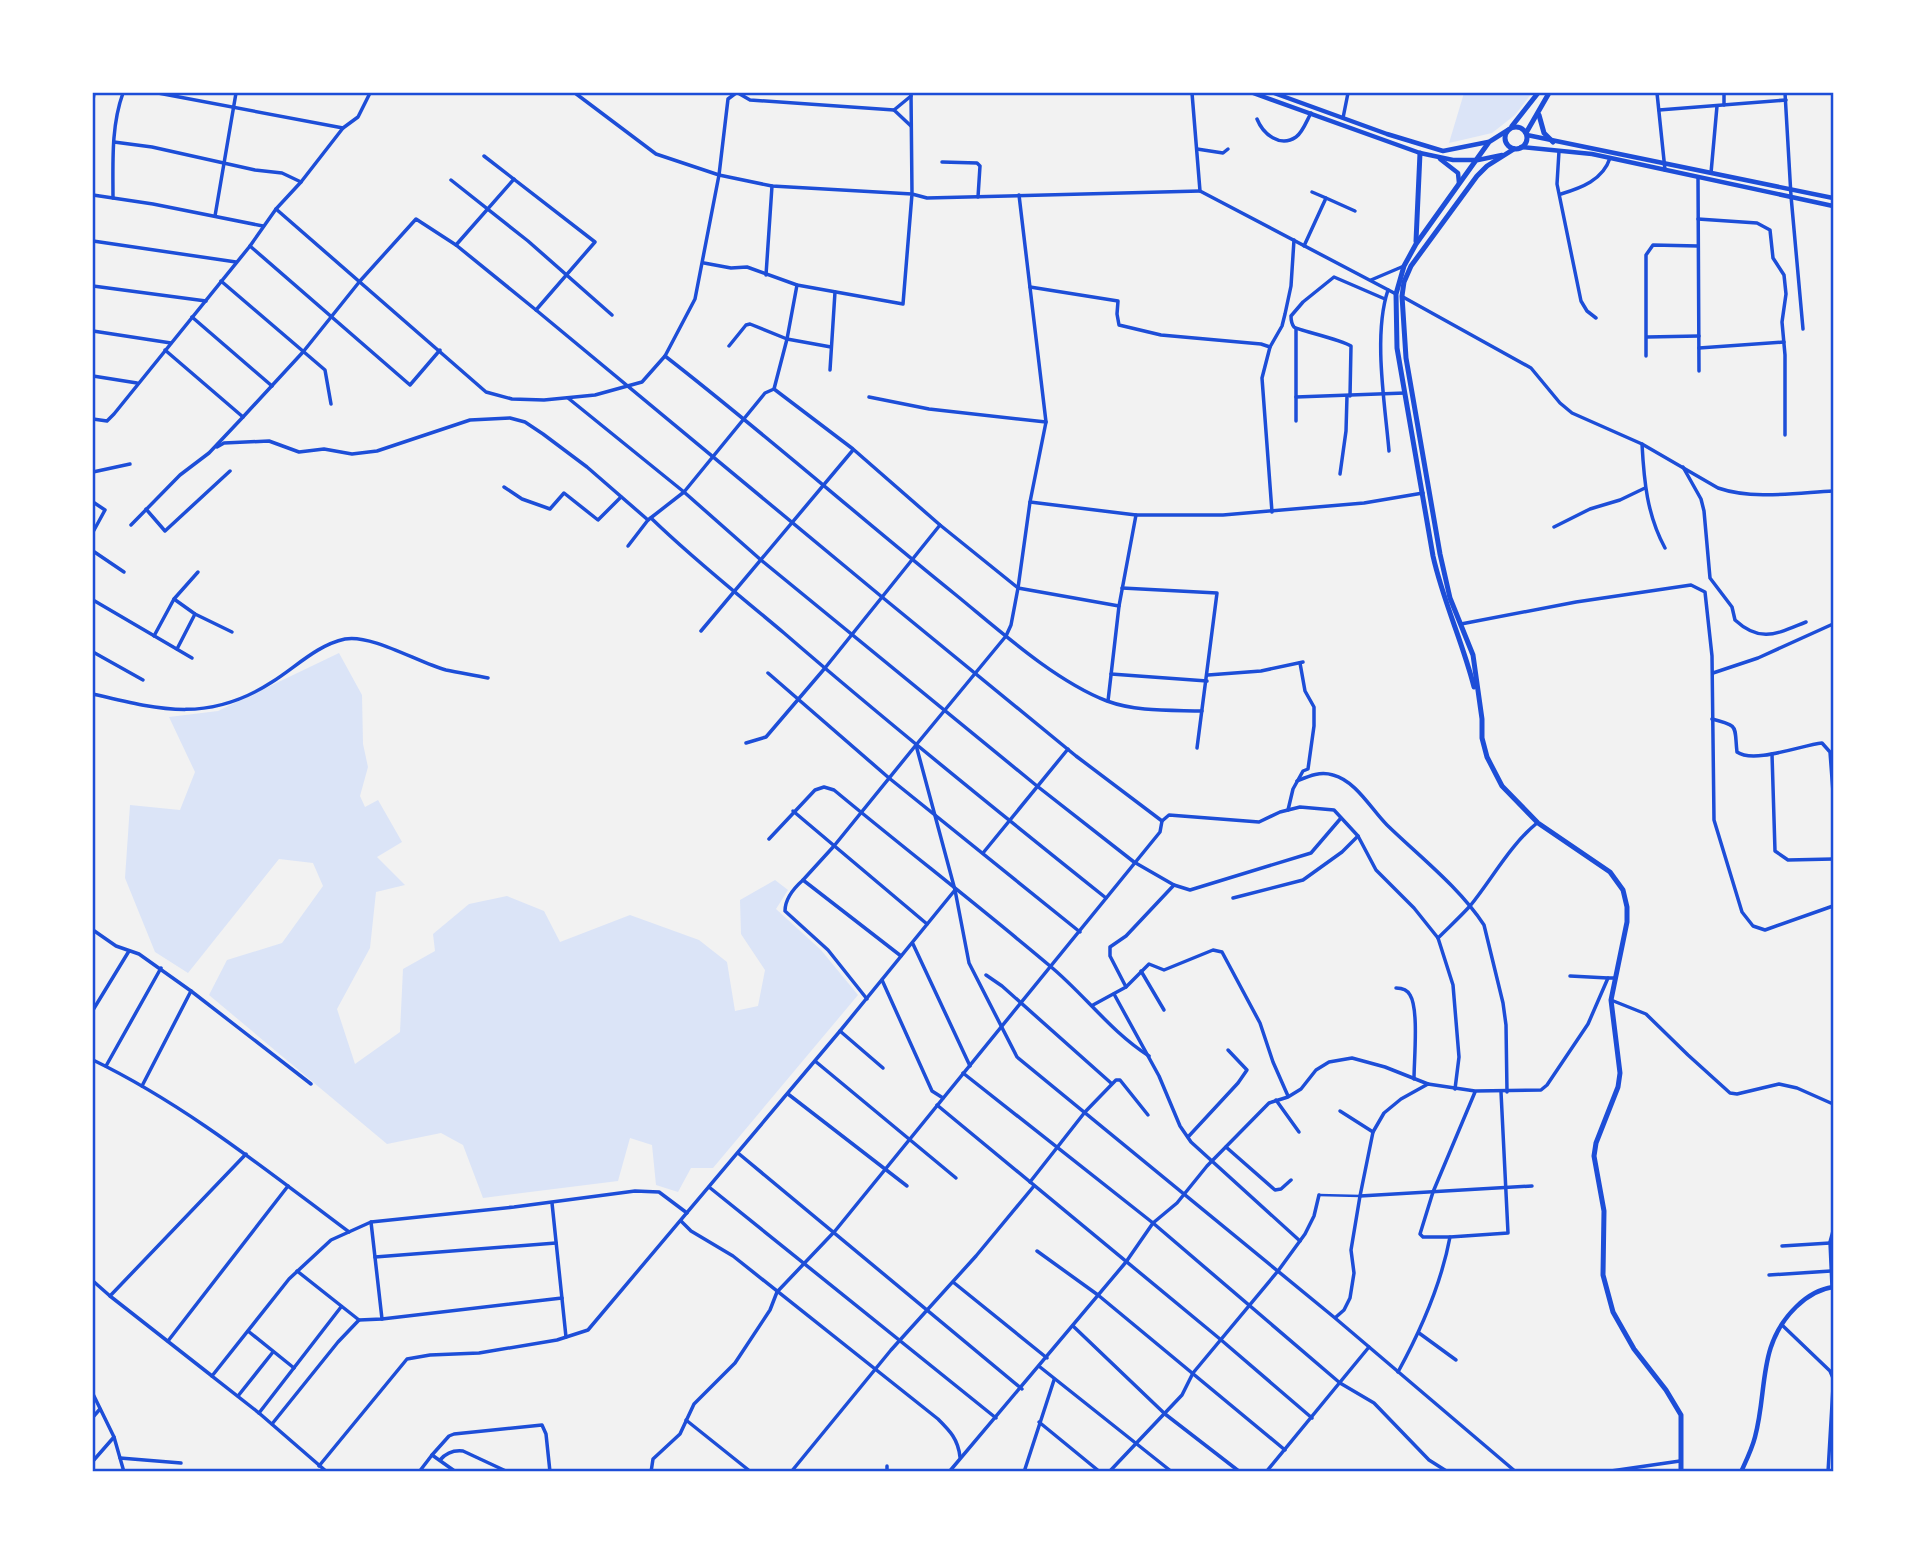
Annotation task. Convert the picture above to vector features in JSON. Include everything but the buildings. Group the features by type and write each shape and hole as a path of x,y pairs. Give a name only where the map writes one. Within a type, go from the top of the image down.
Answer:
{"main road":[{"path":"1253,93 1311,113 1443,151 1489,142 1509,129 1518,127 1526,134 1553,142 1664,162 1833,198"},
{"path":"1274,93 1420,153 1453,160 1478,160 1502,155 1518,148 1526,142 1526,134 1549,93"},
{"path":"1538,93 1505,135 1506,142 1518,148 1610,158 1833,206"},
{"path":"1539,112 1540,124 1553,142"},
{"path":"1482,719 1467,658 1438,580 1397,348 1399,295 1404,266 1416,244 1489,142"},
{"path":"1416,244 1420,153"},
{"path":"1502,155 1477,176 1420,251 1404,282 1399,295 1406,358 1440,554 1450,598 1473,655 1482,738 1487,757 1502,786 1538,823 1610,872 1623,890 1627,922 1612,978 1611,1000 1620,1073 1618,1087 1596,1143 1594,1156 1604,1210 1603,1275 1613,1312 1634,1349 1666,1390 1681,1415 1681,1472"},
{"path":"1440,158 1458,173 1459,183"},
{"path":"1741,1472 1755,1437 1768,1353 1780,1324 1801,1301 1825,1288 1833,1287"}],"street":[{"path":"93,100 94,93"},
{"path":"113,198 114,142 123,93"},
{"path":"158,93 343,128"},
{"path":"215,216 236,93"},
{"path":"93,419 107,421 250,246 276,209 343,128 358,117 370,93"},
{"path":"575,93 656,154 719,175 772,186 912,194 927,198 1200,191 1399,295 1531,368 1560,403 1572,413 1642,444 1718,488 1730,492 1771,494 1833,491"},
{"path":"276,209 486,392 512,399 595,395 642,382 666,356 695,299 719,175 728,99 737,93 750,100 894,110 911,127"},
{"path":"1192,93 1200,191"},
{"path":"1342,121 1348,93"},
{"path":"1657,93 1665,170"},
{"path":"1724,93 1724,104"},
{"path":"1786,93 1790,188 1803,329"},
{"path":"704,263 731,268 747,267 797,285 903,304 912,194 911,94"},
{"path":"894,110 911,94"},
{"path":"1659,110 1786,100"},
{"path":"1711,173 1717,106"},
{"path":"1257,119 1268,136 1289,140 1298,136 1311,113"},
{"path":"114,142 282,173 301,182"},
{"path":"1197,149 1216,153 1223,153 1228,149"},
{"path":"1559,151 1556,178 1581,301 1587,311 1596,318"},
{"path":"484,156 595,243 536,310"},
{"path":"1560,195 1583,187 1607,168 1610,158"},
{"path":"942,162 977,163 980,166 978,197"},
{"path":"1698,170 1699,371"},
{"path":"456,245 514,179"},
{"path":"451,180 528,241 612,315"},
{"path":"766,275 772,186"},
{"path":"1312,192 1355,211"},
{"path":"93,195 263,226"},
{"path":"867,999 828,950 785,911 785,906 790,895 834,846 1006,636 1011,625 1030,502 1046,422 1019,195"},
{"path":"1304,246 1326,198"},
{"path":"131,525 180,475 213,449 272,386 416,219 456,245 1068,749 1162,821"},
{"path":"1698,219 1756,223 1770,230 1773,258 1784,275 1785,435"},
{"path":"1272,512 1262,378 1270,347 1286,314 1294,240"},
{"path":"93,241 236,262"},
{"path":"250,246 410,385 440,350"},
{"path":"1646,356 1646,254 1653,246 1698,246"},
{"path":"1370,281 1404,266"},
{"path":"1340,474 1349,396 1351,345 1316,332 1296,329 1292,325 1291,316 1303,302 1334,277 1385,299"},
{"path":"221,281 325,370 331,404"},
{"path":"628,546 650,519 684,492 765,393 774,388 797,285"},
{"path":"93,286 206,301"},
{"path":"1029,287 1103,296 1118,301 1119,325 1161,335 1270,347"},
{"path":"1388,290 1381,359 1389,451"},
{"path":"830,370 835,292"},
{"path":"192,317 272,386"},
{"path":"729,346 746,325 750,324 787,339 831,347"},
{"path":"1296,329 1296,421"},
{"path":"93,331 171,343"},
{"path":"1647,337 1699,336"},
{"path":"1699,348 1784,342"},
{"path":"165,350 243,417"},
{"path":"666,356 1006,636 1078,688 1133,709 1202,711"},
{"path":"93,376 137,383"},
{"path":"774,388 853,449 1018,588 1119,606"},
{"path":"1296,397 1405,393"},
{"path":"869,397 929,409 1046,422"},
{"path":"568,398 1037,786 1135,863 1174,885 1190,890 1311,853 1341,818"},
{"path":"213,449 224,443 269,441 299,452 324,449 352,454 377,451 470,420 510,418 525,422 650,519 916,746 1106,898"},
{"path":"1642,444 1644,488 1653,526 1665,548"},
{"path":"701,631 853,449"},
{"path":"93,472 130,464"},
{"path":"1682,466 1704,511 1710,578 1732,607 1735,620 1755,632 1772,636 1806,622"},
{"path":"146,509 165,531 230,471"},
{"path":"504,487 522,499 550,509 564,493 598,520 621,497"},
{"path":"1554,527 1590,509 1620,500 1644,488"},
{"path":"1030,502 1136,515 1272,512 1364,503 1423,493"},
{"path":"93,502 106,510 93,532"},
{"path":"1108,701 1119,606 1136,515"},
{"path":"746,743 766,737 853,634 940,524"},
{"path":"93,551 124,572"},
{"path":"153,636 174,599 198,572"},
{"path":"1460,624 1576,602 1690,585 1705,592 1713,673 1714,820 1742,912 1753,926 1765,930 1833,906"},
{"path":"1122,588 1217,593 1197,748"},
{"path":"174,599 195,614 232,632"},
{"path":"93,600 192,658"},
{"path":"177,649 195,614"},
{"path":"1713,673 1758,658 1833,624"},
{"path":"93,694 166,710 205,710 238,699 271,683 316,651 345,639 372,641 445,670 488,678"},
{"path":"93,652 143,680"},
{"path":"1111,674 1207,678 1301,663 1305,691 1314,707 1314,726 1308,769 1303,771 1293,789 1288,810"},
{"path":"768,673 889,778 1080,932"},
{"path":"1712,719 1730,723 1737,736 1737,752 1743,756 1773,754 1822,743 1830,752 1833,792"},
{"path":"916,746 954,890 969,964 1017,1057 1335,1318 1516,1472"},
{"path":"983,853 1068,749"},
{"path":"1773,754 1775,851 1788,860 1833,859"},
{"path":"1297,782 1320,773 1345,780 1385,823 1436,870 1484,925 1503,1003 1507,1092"},
{"path":"769,839 815,790 824,787 834,790 1051,967 1127,1042 1149,1056"},
{"path":"651,1472 653,1459 680,1434 694,1404 735,1363 770,1310 777,1292 835,1231 1080,932 1160,832 1162,821 1169,815 1259,822 1300,807 1334,810 1358,836 1376,870 1414,908 1438,938 1453,985 1459,1056 1455,1089"},
{"path":"793,811 927,923"},
{"path":"1438,938 1468,907 1529,830 1538,823"},
{"path":"1233,898 1304,880 1342,852 1358,836"},
{"path":"803,880 901,956"},
{"path":"1126,987 1110,956 1110,947 1126,936 1174,885"},
{"path":"319,1466 407,1360 430,1355 479,1353 566,1337 588,1330 788,1094 954,890"},
{"path":"93,930 116,946 139,954 161,968 311,1084"},
{"path":"912,943 970,1066"},
{"path":"1093,1006 1126,987 1149,964 1164,970 1213,950 1222,951 1260,1023 1288,1097"},
{"path":"93,1010 130,951"},
{"path":"106,1066 161,968"},
{"path":"1141,971 1164,1010"},
{"path":"986,975 1111,1083"},
{"path":"949,1472 1022,1389 1126,1262 1153,1223 1184,1195 1269,1103 1288,1097 1301,1089 1315,1070 1329,1062 1352,1058 1385,1067 1428,1084 1455,1089 1501,1092 1541,1090 1588,1024 1612,978 1570,976"},
{"path":"882,980 932,1091 943,1098"},
{"path":"1396,988 1409,993 1416,1014 1414,1079"},
{"path":"142,1086 191,991"},
{"path":"1114,994 1149,1056 1188,1137 1300,1241"},
{"path":"1611,1000 1646,1014 1730,1093 1737,1094 1779,1084 1797,1088 1833,1104"},
{"path":"840,1031 883,1068"},
{"path":"1188,1137 1247,1070 1228,1049"},
{"path":"93,1060 177,1106 349,1232"},
{"path":"815,1061 956,1178"},
{"path":"963,1073 1153,1223 1340,1383 1374,1404 1429,1460 1448,1472"},
{"path":"791,1472 875,1370 953,1282 1032,1184 1056,1148 1111,1083 1120,1080 1148,1115"},
{"path":"1335,1318 1344,1311 1350,1298 1354,1273 1352,1250 1373,1132 1384,1113 1401,1099 1428,1084"},
{"path":"1475,1091 1433,1192 1420,1234 1428,1237 1508,1233 1501,1092"},
{"path":"788,1094 907,1186"},
{"path":"1276,1100 1299,1132"},
{"path":"937,1105 1312,1418"},
{"path":"1340,1111 1373,1132"},
{"path":"1226,1147 1275,1191 1291,1180"},
{"path":"738,1153 1022,1389"},
{"path":"110,1296 246,1154"},
{"path":"168,1341 288,1186"},
{"path":"1109,1472 1182,1395 1193,1373 1278,1271 1314,1216 1319,1195 1360,1196 1532,1186"},
{"path":"709,1187 996,1418"},
{"path":"212,1376 297,1271 331,1240 371,1222 635,1191 659,1192 687,1213"},
{"path":"552,1202 566,1337"},
{"path":"681,1221 691,1231 733,1256 938,1419 953,1433 959,1444 960,1459"},
{"path":"371,1222 382,1319"},
{"path":"1833,1231 1830,1243 1833,1287"},
{"path":"1398,1372 1419,1333 1446,1259 1450,1237"},
{"path":"375,1257 556,1243"},
{"path":"1782,1246 1830,1243"},
{"path":"1037,1251 1098,1296 1285,1450"},
{"path":"297,1271 359,1320 562,1298"},
{"path":"1769,1275 1831,1271"},
{"path":"93,1282 259,1413 327,1472"},
{"path":"953,1282 1047,1358"},
{"path":"259,1413 341,1307"},
{"path":"272,1424 359,1320"},
{"path":"1780,1324 1830,1371 1833,1378"},
{"path":"1073,1326 1165,1414 1240,1472"},
{"path":"248,1331 294,1368"},
{"path":"1419,1333 1457,1360"},
{"path":"1266,1472 1369,1348"},
{"path":"238,1396 273,1352"},
{"path":"1040,1367 1172,1472"},
{"path":"1025,1472 1054,1380"},
{"path":"1828,1472 1833,1387"},
{"path":"93,1394 114,1437 124,1472"},
{"path":"93,1417 100,1409"},
{"path":"686,1420 751,1472"},
{"path":"1039,1422 1100,1472"},
{"path":"419,1472 449,1436 454,1434 542,1425 546,1434 550,1472"},
{"path":"93,1461 114,1437"},
{"path":"440,1460 444,1455 463,1451 508,1472"},
{"path":"432,1455 456,1472"},
{"path":"119,1458 181,1463"},
{"path":"1604,1472 1682,1461"},
{"path":"887,1466 887,1472"}],"shaded area":[{"path":"1464,93 1532,93 1515,115 1492,133 1449,143"},
{"path":"339,653 362,695 363,744 368,767 360,796 365,807 378,800 402,842 377,857 405,885 376,892 370,948 337,1009 355,1064 400,1032 403,969 435,951 433,934 469,904 507,896 544,911 560,942 630,915 699,940 727,962 735,1011 758,1006 765,970 741,934 740,900 775,880 788,890 776,909 821,950 858,995 713,1168 691,1168 678,1192 656,1185 652,1145 630,1138 618,1181 483,1198 463,1145 441,1133 387,1144 209,995 227,960 282,943 323,886 313,863 279,859 188,973 155,952 125,878 130,805 180,810 195,772 169,717 218,711"}]}
